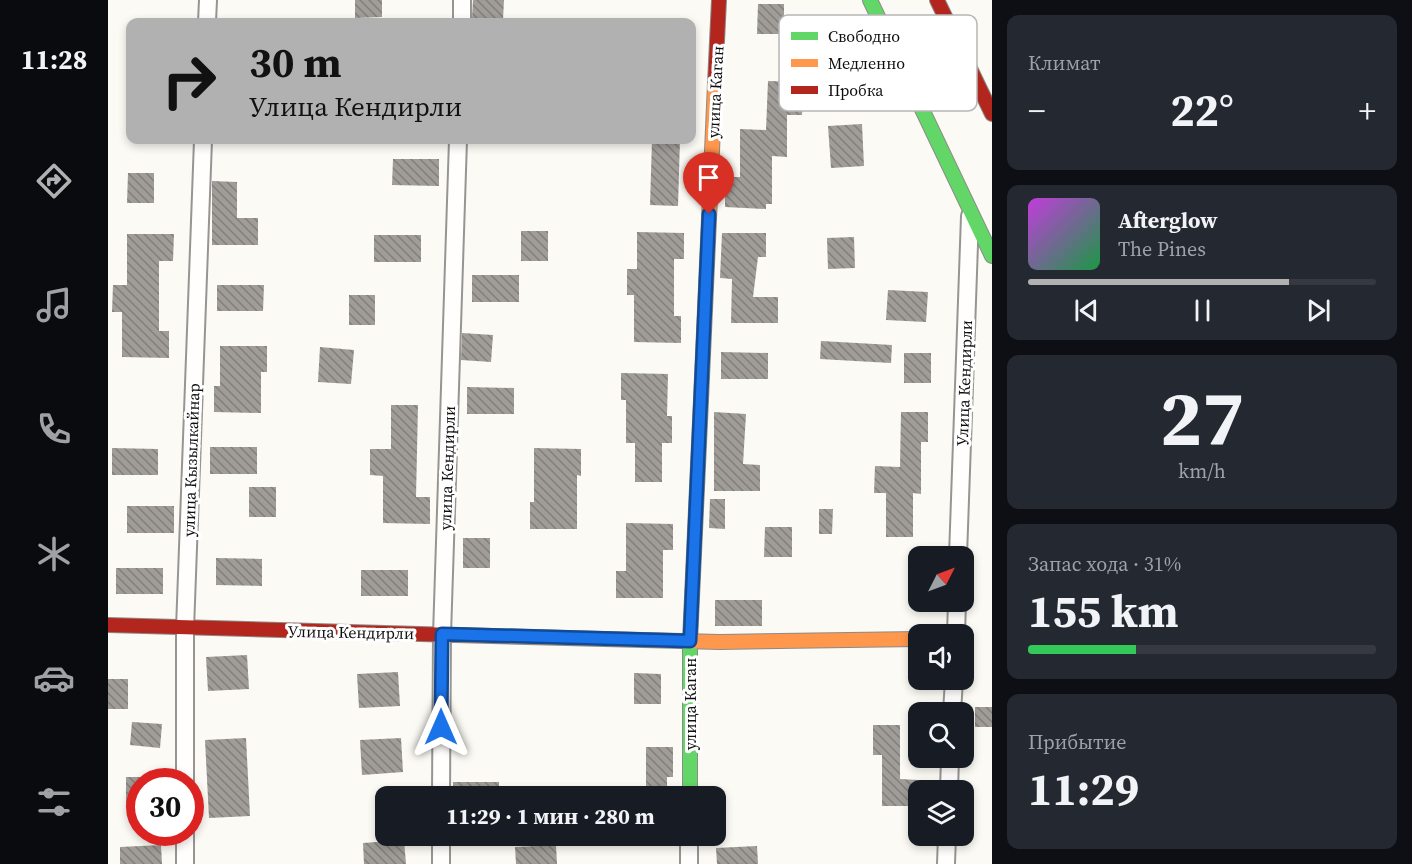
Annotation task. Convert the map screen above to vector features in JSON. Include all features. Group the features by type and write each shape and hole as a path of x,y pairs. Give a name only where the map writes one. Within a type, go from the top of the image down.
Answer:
{"street":[{"path":"207,18 208,0"},
{"path":"462,0 462,18"},
{"name":"улица Каган","path":"690,786 690,641 719,0"},
{"path":"870,0 877,15"},
{"path":"937,0 944,15"},
{"path":"977,83 992,114"},
{"path":"923,111 992,256"},
{"name":"улица Кызылкайнар","path":"185,768 185,629 203,144"},
{"name":"улица Кендирли","path":"441,786 442,634 458,144"},
{"name":"Улица Кендирли","path":"958,546 970,210"},
{"name":"Улица Кендирли","path":"108,625 185,629 690,641 908,639"},
{"path":"185,846 185,864"},
{"path":"441,846 441,864"},
{"path":"689,864 690,846"},
{"path":"946,864 947,846"}],"building":[{"path":"355,0 382,0 382,17 355,18"},
{"path":"473,0 504,0 503,18 472,18"},
{"path":"758,4 784,4 784,15 779,15 779,34 757,34"},
{"path":"768,81 779,81 779,111 802,111 802,115 787,115 787,157 772,156 772,204 766,204 766,209 725,207 725,177 740,177 740,129 766,130"},
{"path":"862,124 864,166 831,168 828,126"},
{"path":"652,144 680,144 678,206 650,205"},
{"path":"393,159 439,159 439,186 392,185"},
{"path":"128,173 154,173 154,203 127,203"},
{"path":"212,181 237,182 237,218 258,218 258,245 212,245"},
{"path":"521,231 548,231 548,261 521,261"},
{"path":"637,232 684,233 684,259 674,259 674,316 681,316 681,343 634,342 634,295 627,295 627,269 637,269"},
{"path":"722,233 766,233 766,257 758,257 753,297 778,297 778,323 731,323 732,279 720,278"},
{"path":"127,234 174,234 173,261 159,261 159,331 169,331 169,358 122,357 122,312 112,312 113,285 127,285"},
{"path":"374,235 421,235 421,262 374,262"},
{"path":"854,237 855,268 828,269 827,238"},
{"path":"472,275 519,275 519,302 472,302"},
{"path":"217,285 264,285 263,311 217,311"},
{"path":"888,290 928,292 926,322 886,320"},
{"path":"349,295 375,295 375,325 349,325"},
{"path":"462,333 493,335 491,362 461,360"},
{"path":"821,341 892,345 891,363 820,359"},
{"path":"220,346 267,346 267,372 261,372 261,413 214,412 214,386 220,386"},
{"path":"320,347 354,350 351,384 318,382"},
{"path":"721,352 768,353 768,379 721,379"},
{"path":"904,353 931,353 931,383 904,383"},
{"path":"621,373 668,374 667,416 672,416 672,443 662,443 662,482 635,482 635,443 626,443 626,400 621,400"},
{"path":"467,387 514,388 514,414 467,414"},
{"path":"391,405 418,405 416,497 430,497 430,524 383,523 383,476 370,475 370,449 391,449"},
{"path":"714,412 746,414 743,464 760,465 760,491 714,491"},
{"path":"901,412 928,412 928,442 921,442 921,494 913,493 913,537 886,537 886,493 874,493 875,466 900,467"},
{"path":"210,447 257,447 257,474 210,474"},
{"path":"112,448 158,449 158,475 112,475"},
{"path":"534,448 581,449 581,476 577,475 577,529 530,529 530,502 534,502"},
{"path":"249,487 276,487 276,517 249,517"},
{"path":"710,499 725,499 725,529 709,528"},
{"path":"127,506 174,506 174,533 127,533"},
{"path":"819,509 833,509 832,534 819,534"},
{"path":"626,523 673,524 673,550 663,550 663,598 616,598 616,571 626,571"},
{"path":"765,527 792,527 792,557 764,557"},
{"path":"463,538 490,538 490,568 463,568"},
{"path":"216,558 262,559 262,586 216,585"},
{"path":"116,568 163,568 163,594 116,594"},
{"path":"361,570 408,570 408,596 361,596"},
{"path":"715,600 762,600 762,626 715,626"},
{"path":"247,655 249,689 208,691 206,657"},
{"path":"398,672 400,706 359,708 357,674"},
{"path":"634,673 661,674 661,704 634,704"},
{"path":"108,679 128,679 128,709 108,709"},
{"path":"975,707 992,707 992,727 975,727"},
{"path":"132,722 162,724 160,748 130,745"},
{"path":"873,725 900,725 900,779 918,780 908,780 908,806 882,806 882,755 873,755"},
{"path":"246,738 250,816 209,818 205,740"},
{"path":"401,738 403,772 362,775 360,740"},
{"path":"646,747 673,747 673,777 667,777 667,786 646,786"},
{"path":"453,782 499,782 499,786 453,786"},
{"path":"375,842 375,846 404,846 406,864 364,864 363,843"},
{"path":"161,846 162,864 120,864 120,847"},
{"path":"556,846 557,864 516,864 515,847"},
{"path":"757,846 758,864 717,864 716,848"}],"traffic: fast":[{"path":"870,0 877,15"},
{"path":"923,111 992,256"},
{"path":"690,786 690,641 701,400"}],"traffic: slow":[{"path":"701,400 715,83"},
{"path":"455,635 720,642 908,639"}],"traffic: jam":[{"path":"715,83 719,0"},
{"path":"937,0 944,15"},
{"path":"977,83 992,114"},
{"path":"108,625 455,635"}],"route":[{"path":"441,727 442,634 690,641 709,214"}]}
